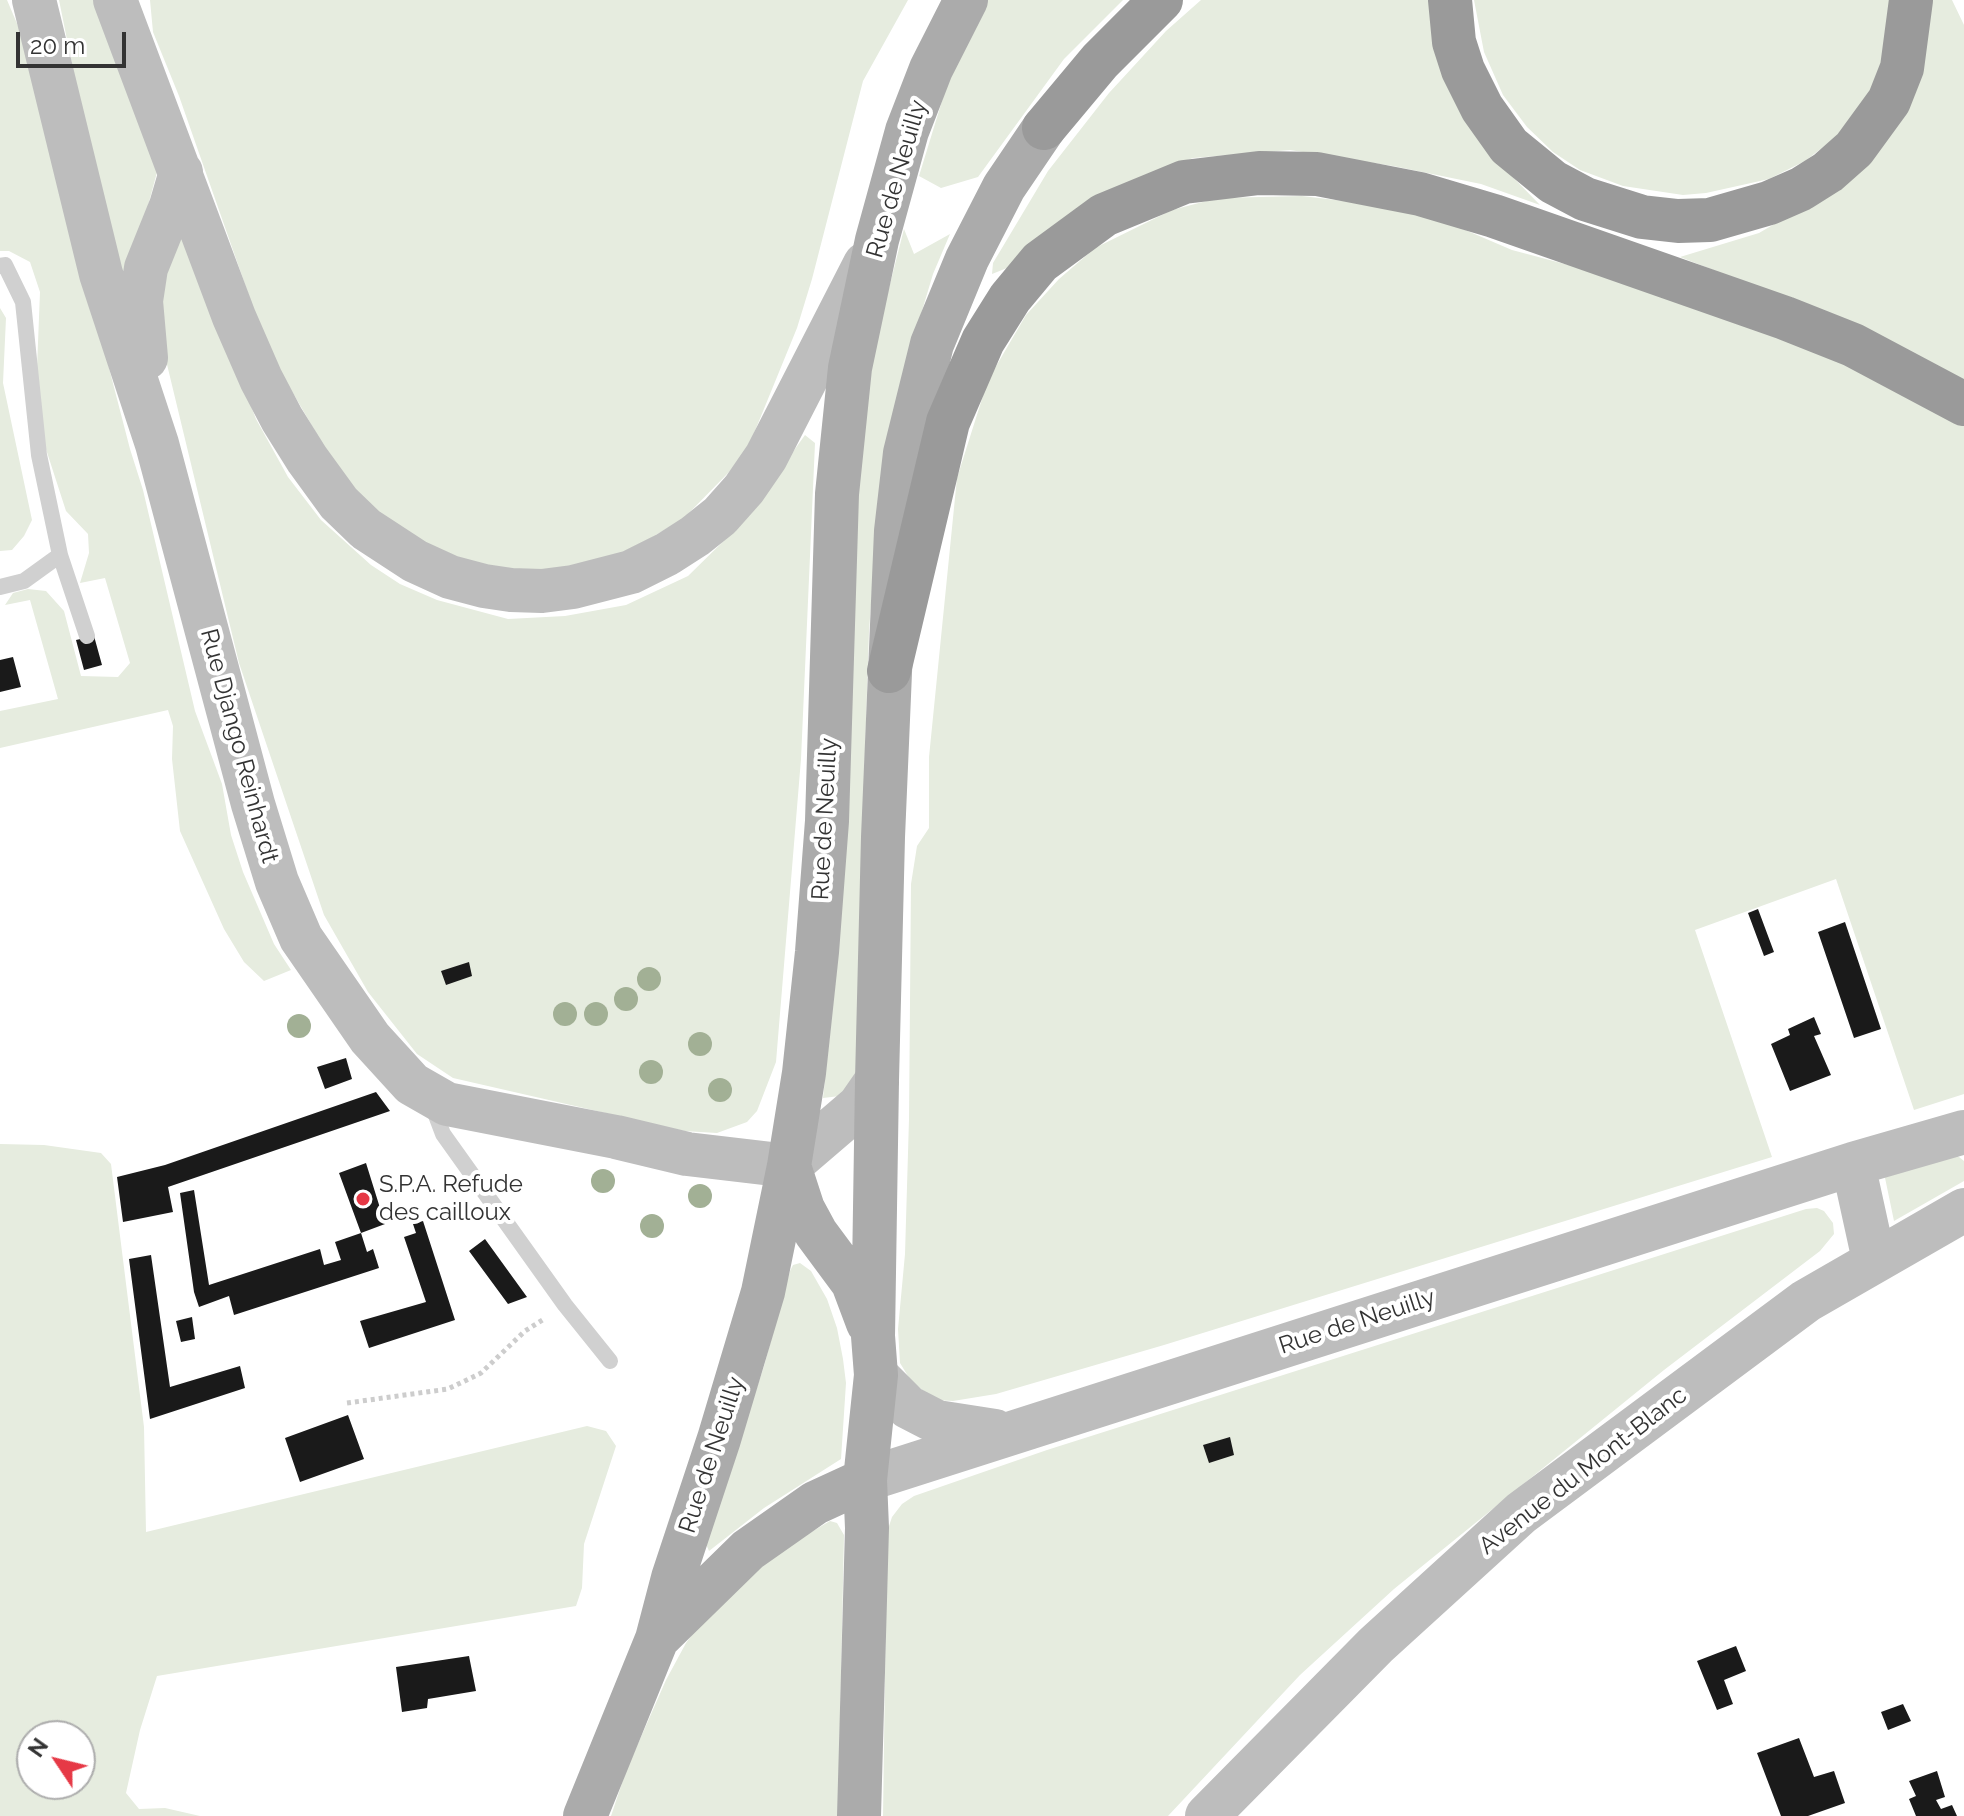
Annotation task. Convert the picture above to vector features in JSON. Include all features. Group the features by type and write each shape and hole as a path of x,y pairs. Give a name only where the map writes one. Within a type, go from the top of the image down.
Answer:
{"highway":[{"path":"1044,128 1100,61 1161,0"},
{"path":"1450,0 1454,42 1463,70 1482,108 1509,146 1553,182 1585,199 1642,217 1678,221 1710,220 1769,203 1801,189 1828,172 1854,149 1889,101 1902,68 1911,0"},
{"path":"889,671 948,422 983,341 1010,298 1040,262 1060,246 1104,215 1184,182 1259,173 1317,174 1420,194 1494,216 1799,324 1853,345 1964,404"}],"main road":[{"name":"Rue Django Reinhardt","path":"34,0 101,274 157,444 253,804 277,882 301,938 332,986 399,1072 428,1096 447,1104 687,1154 789,1166"},
{"path":"115,0 234,317 261,379 307,459 339,503 366,529 415,561 461,580 511,590 542,591 573,587 631,572 667,554 720,516 766,457 877,240"},
{"name":"Rue de Neuilly","path":"585,1816 657,1639 673,1578 763,1292 804,1073 826,836 837,494 850,368 877,240 907,131 931,69 966,0"},
{"path":"859,1816 867,1528 865,1480 875,1355 877,1080 896,531 905,453 932,344 967,259 1004,187 1044,128"},
{"path":"157,444 141,301 146,268 181,172"},
{"path":"877,1080 859,1106 789,1166 803,1209 816,1233 853,1283 875,1355 908,1407 937,1422 1010,1433"},
{"name":"Rue de Neuilly","path":"657,1639 748,1550 815,1503 865,1480 1853,1164 1964,1132"},
{"path":"1853,1164 1874,1260"},
{"name":"Avenue du Mont-Blanc","path":"1207,1816 1376,1645 1521,1513 1806,1301 1964,1210"}],"lane":[{"path":"0,266 5,265 23,302 39,455 60,555 87,636"},
{"path":"0,587 24,581 60,555"},
{"path":"428,1096 443,1134 565,1305 610,1361"}],"path":[{"path":"347,1403 448,1389 481,1373 525,1331 565,1305"}],"shaded area":[{"path":"0,0 7,0 24,40 143,490 195,711 222,784 231,835 243,872 274,944 291,970 264,981 244,962 224,929 180,831 172,759 173,726 168,710 0,748 0,711 58,699 30,600 5,605 13,593 28,589 46,591 64,611 81,676 118,677 130,663 105,578 80,583 89,553 88,534 66,511 44,443 37,368 40,292 30,262 9,251 0,251"},
{"path":"59,0 96,0 159,165 131,268 124,271 112,262"},
{"path":"150,0 908,0 863,81 797,328 750,443 731,470 684,518 636,547 592,567 533,575 463,561 394,530 344,481 268,350 179,96 153,32"},
{"path":"988,0 1123,0 1064,59 978,177 941,188 919,176 946,88"},
{"path":"1201,0 1431,0 1504,168 1540,205 1481,184 1290,150 1193,158 1140,177 1007,268 992,274 993,263 1048,171 1109,93 1166,31"},
{"path":"1474,0 1892,0 1882,61 1868,98 1844,131 1805,161 1769,179 1683,195 1623,186 1580,170 1553,152 1527,127 1503,95 1484,52"},
{"path":"1926,0 1952,0 1964,25 1964,383 1844,321 1680,257 1759,233 1821,197"},
{"path":"1302,196 1395,207 1449,223 1512,250 1610,276 1828,357 1931,403 1964,424 1964,1094 1914,1110 1836,879 1695,930 1772,1157 996,1394 953,1401 935,1400 911,1381 900,1363 898,1329 905,1254 909,1119 911,884 917,846 929,828 929,757 957,478 988,380 1026,315 1059,279 1095,248 1172,210 1218,198"},
{"path":"182,228 256,419 288,477 321,520 371,565 400,584 437,600 508,619 565,616 626,605 688,576 742,523 805,435 815,443 801,759 776,1062 757,1111 747,1122 717,1133 684,1131 453,1078 417,1054 368,992 324,915 239,663 164,352 156,299"},
{"path":"904,229 914,254 950,234 933,274 901,381 881,472 869,631 864,783 862,1064 840,1096 823,1098 837,966 860,452 874,347"},
{"path":"0,308 6,318 3,383 32,520 12,550 0,551"},
{"path":"0,1144 44,1145 101,1153 111,1164 144,1427 146,1532 587,1426 606,1431 616,1446 584,1544 582,1588 576,1606 157,1676 140,1730 126,1793 139,1809 165,1808 200,1816 0,1816"},
{"path":"1954,1153 1964,1161 1964,1181 1894,1221 1884,1173"},
{"path":"1817,1208 1824,1211 1833,1223 1834,1234 1820,1251 1664,1370 1394,1589 1300,1675 1168,1816 883,1816 887,1532 892,1517 902,1504 914,1496 1047,1450"},
{"path":"800,1263 811,1271 827,1299 837,1328 846,1383 841,1459 764,1508 709,1551 706,1544 764,1366 790,1271 793,1265"},
{"path":"830,1521 837,1523 844,1535 838,1816 611,1816 626,1771 666,1680 686,1643 706,1616 784,1548"}],"building":[{"path":"94,636 102,665 84,670 76,640"},
{"path":"13,657 21,687 0,692 0,660"},
{"path":"1758,909 1774,952 1764,956 1748,913"},
{"path":"1845,922 1881,1029 1854,1038 1818,932"},
{"path":"469,962 472,976 446,985 441,971"},
{"path":"1814,1017 1821,1034 1814,1036 1831,1075 1790,1091 1771,1044 1790,1035 1788,1029"},
{"path":"346,1058 352,1079 325,1089 317,1067"},
{"path":"376,1092 390,1111 168,1187 173,1212 123,1222 117,1177 165,1165"},
{"name":"S.P.A. Refude des cailloux","path":"366,1163 385,1224 361,1233 339,1173"},
{"path":"194,1190 209,1285 320,1249 324,1265 341,1260 335,1242 361,1233 367,1252 373,1249 379,1268 234,1315 229,1296 199,1307 194,1292 180,1193"},
{"path":"423,1221 455,1320 369,1348 360,1321 426,1302 404,1237 416,1233 413,1224"},
{"path":"485,1239 527,1297 508,1304 469,1251"},
{"path":"151,1255 170,1387 240,1366 245,1388 150,1419 129,1259"},
{"path":"192,1317 195,1339 181,1342 176,1321"},
{"path":"348,1415 364,1459 300,1482 285,1438"},
{"path":"1230,1437 1234,1455 1209,1463 1203,1445"},
{"path":"1736,1646 1746,1671 1724,1680 1733,1704 1717,1710 1697,1661"},
{"path":"469,1656 476,1691 428,1699 427,1708 402,1712 396,1667"},
{"path":"1903,1704 1911,1721 1888,1730 1881,1712"},
{"path":"1799,1738 1814,1777 1834,1771 1845,1803 1808,1816 1781,1816 1757,1753"},
{"path":"1937,1771 1945,1797 1936,1800 1941,1809 1952,1805 1957,1816 1916,1816 1909,1799 1916,1796 1909,1781"}],"place":[{"name":"S.P.A. Refude des cailloux","path":"363,1199"}]}
